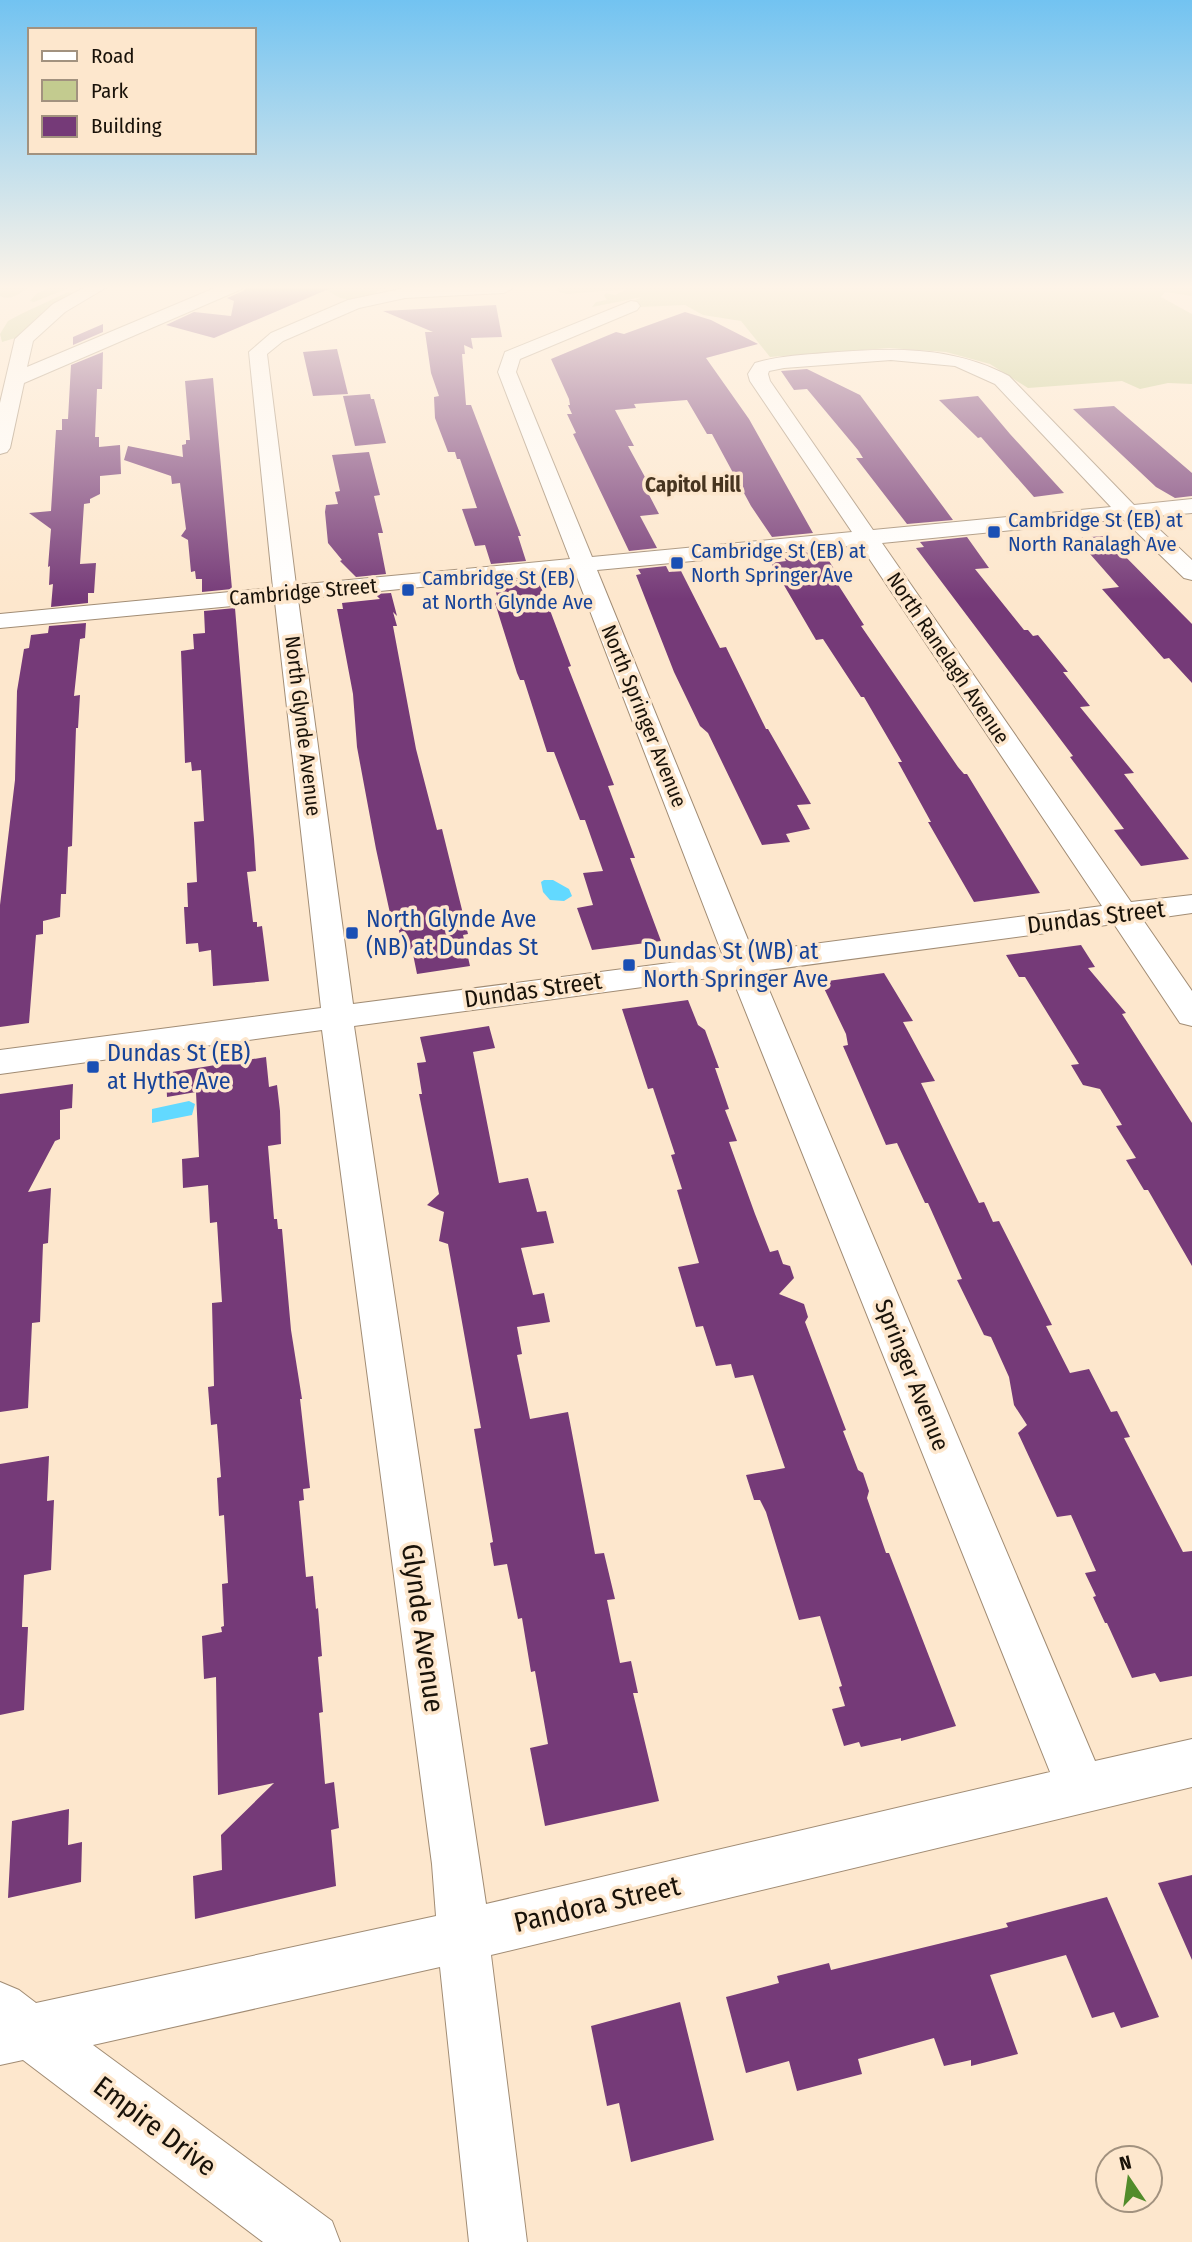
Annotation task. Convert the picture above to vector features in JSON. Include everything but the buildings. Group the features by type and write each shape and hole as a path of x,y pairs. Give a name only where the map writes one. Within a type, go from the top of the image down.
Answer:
{"street":[{"path":"0,448 13,390"},
{"name":"North Glynde Avenue","path":"261,390 338,1016"},
{"name":"North Springer Avenue","path":"514,390 742,962"},
{"name":"North Ranelagh Avenue","path":"766,390 1120,914 1192,1015"},
{"name":"North Ranelagh Avenue","path":"1009,390 1129,512"},
{"name":"Cambridge Street","path":"0,621 1192,506"},
{"path":"1129,512 1192,573"},
{"name":"Dundas Street","path":"0,1062 1192,904"},
{"name":"Springer Avenue","path":"742,962 1082,1789"},
{"name":"Glynde Avenue","path":"338,1016 345,1085 457,1864 498,2242"},
{"name":"Pandora Street","path":"9,2026 463,1936 1192,1763"},
{"name":"Empire Drive","path":"9,2026 311,2242"}],"water":[{"path":"553,880 569,889 572,896 564,901 550,900 543,892 541,882"},
{"path":"189,1101 195,1104 192,1115 152,1123 152,1109"}],"place":[{"name":"Cambridge St (EB) at North Ranalagh Ave","path":"994,532"},
{"name":"Cambridge St (EB) at North Springer Ave","path":"677,563"},
{"name":"Cambridge St (EB) at North Glynde Ave","path":"408,590"},
{"name":"North Glynde Ave (NB) at Dundas St","path":"352,933"},
{"name":"Dundas St (WB) at North Springer Ave","path":"629,965"},
{"name":"Dundas St (EB) at Hythe Ave","path":"93,1067"}],"district":[{"name":"Capitol Hill","path":"693,485"}]}
